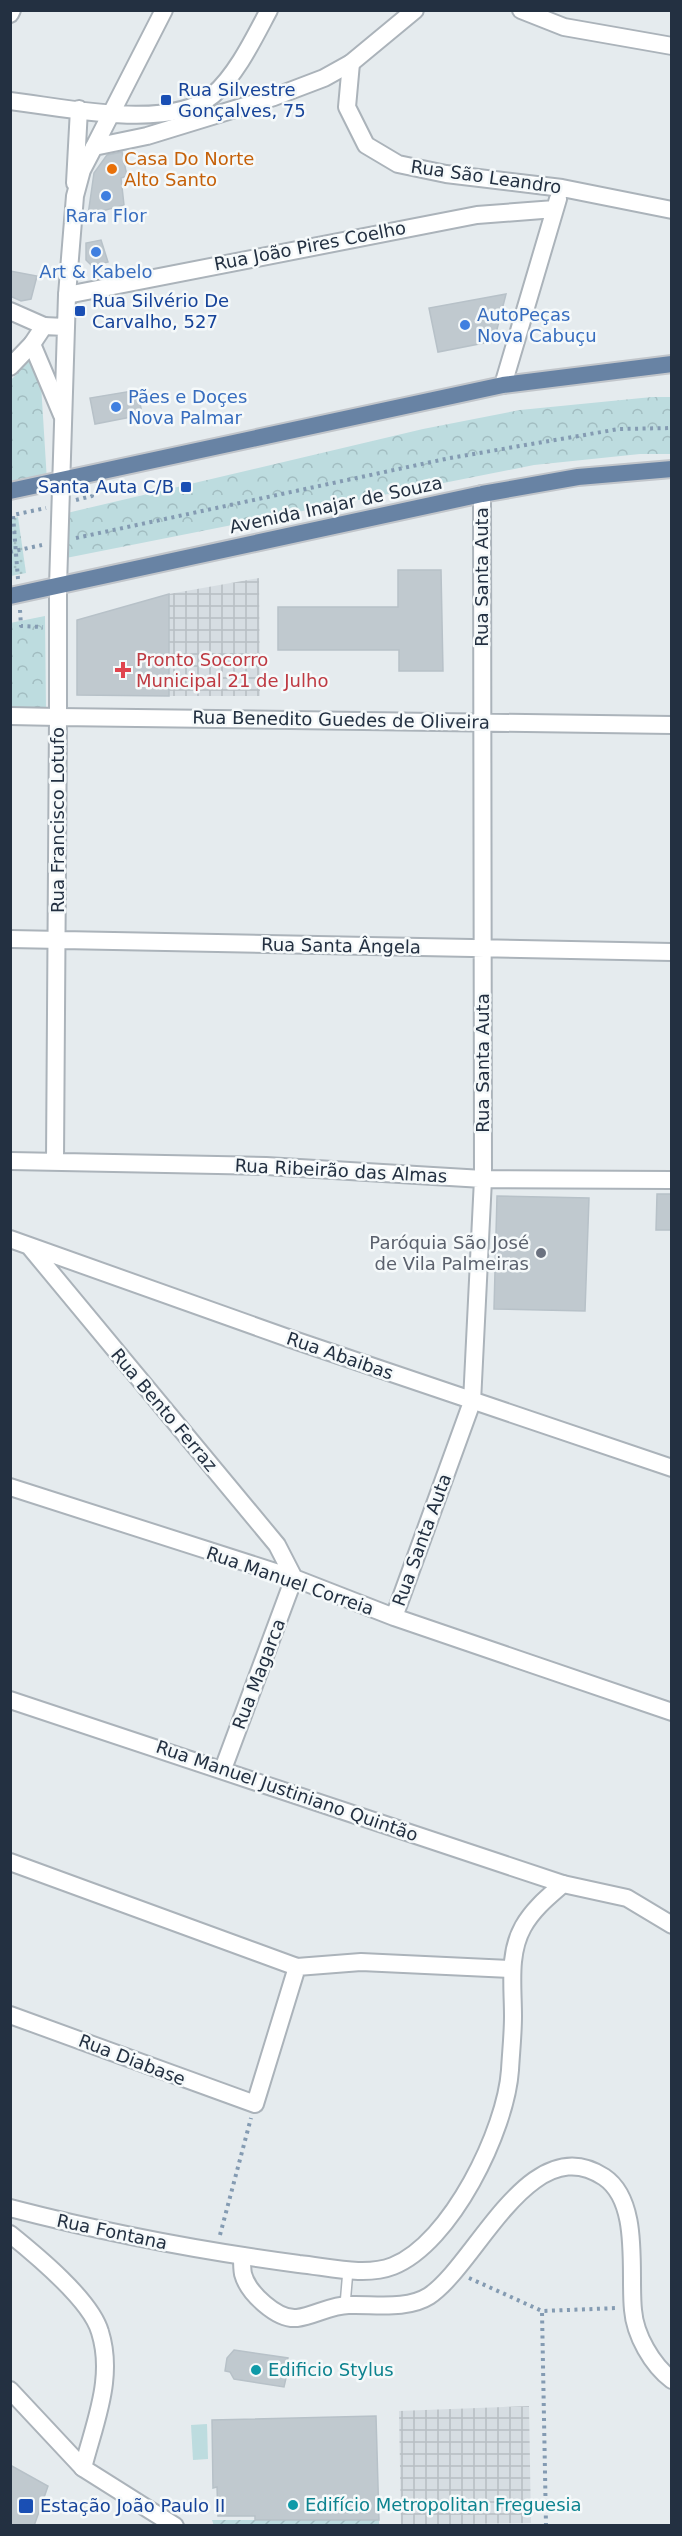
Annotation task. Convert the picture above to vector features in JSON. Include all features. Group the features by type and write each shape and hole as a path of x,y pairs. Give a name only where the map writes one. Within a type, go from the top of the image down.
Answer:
{"main road":[{"path":"10,491 503,386 672,364"},
{"name":"Avenida Inajar de Souza","path":"15,595 482,494 578,477 672,469"}],"street":[{"path":"75,196 82,170 164,10"},
{"path":"10,100 112,114 152,116 204,101 214,94 231,73 269,10"},
{"path":"94,147 147,136 274,97 324,78 351,63 415,10"},
{"path":"521,10 564,27 672,46"},
{"name":"Rua São Leandro","path":"351,63 347,107 366,145 398,164 446,174 562,188 672,210"},
{"path":"75,196 79,109"},
{"path":"503,386 562,188"},
{"name":"Rua Francisco Lotufo","path":"55,1161 58,586 65,327 75,196"},
{"name":"Rua João Pires Coelho","path":"67,295 477,215 555,209"},
{"path":"10,311 44,326 65,327"},
{"path":"10,367 32,344 44,326"},
{"path":"32,344 63,419"},
{"name":"Rua Santa Auta","path":"394,1617 472,1402 483,1179 482,494"},
{"name":"Rua Benedito Guedes de Oliveira","path":"10,716 672,725"},
{"name":"Rua Santa Ângela","path":"10,939 672,952"},
{"name":"Rua Ribeirão das Almas","path":"10,1161 266,1166 483,1179 672,1179"},
{"name":"Rua Abaibas","path":"10,1239 472,1402 672,1468"},
{"name":"Rua Bento Ferraz","path":"28,1245 277,1545 294,1578"},
{"name":"Rua Manuel Correia","path":"10,1488 294,1578 394,1617 672,1712"},
{"name":"Rua Magarca","path":"223,1769 294,1578"},
{"name":"Rua Manuel Justiniano Quintão","path":"10,1700 563,1884 627,1898 672,1925"},
{"path":"10,1862 297,1967 361,1962 512,1970"},
{"name":"Rua Fontana","path":"10,2208 89,2229 215,2253 348,2270 363,2271 392,2267 414,2255 443,2224 473,2181 497,2126 509,2077 513,2017 512,1970 522,1928 536,1908 563,1884"},
{"path":"255,2104 297,1967"},
{"name":"Rua Diabase","path":"10,2014 255,2104"},
{"path":"242,2256 243,2275 252,2291 281,2315 295,2318 345,2305 409,2304 429,2296 456,2272 528,2182 545,2173 565,2168 580,2169 604,2177 619,2193 628,2217 632,2258 633,2312 640,2337 652,2359 672,2380"},
{"path":"10,2234 66,2285 90,2313 100,2330 105,2353 104,2384 83,2468"},
{"path":"10,2390 83,2468 158,2521 175,2526"}],"lane":[{"path":"345,2305 348,2270"}],"path":[{"path":"10,552 450,458 619,429 672,428"},
{"path":"59,627 21,626 15,595 16,550 13,515 93,495 92,473"},
{"path":"215,2253 255,2104"},
{"path":"456,2272 542,2311 620,2308 633,2312"},
{"path":"542,2311 546,2526"}],"shaded area":[{"path":"259,578 260,696 169,696 169,594"},
{"path":"529,2406 531,2523 401,2525 399,2411"}],"green space":[{"path":"32,358 41,384 47,481 10,488 10,381"},
{"path":"671,397 671,454 640,454 534,465 66,558 67,513 423,429 520,410"},
{"path":"18,517 26,573 11,576 11,519"},
{"path":"45,616 46,710 11,708 10,623"},
{"path":"207,2424 208,2459 193,2460 191,2425"},
{"path":"212,2520 379,2520 379,2525 214,2526"}],"building":[{"path":"122,152 127,176 121,178 124,205 88,215 94,173 107,155"},
{"name":"Art & Kabelo","path":"101,240 108,262 92,266 86,260 86,243"},
{"path":"10,271 37,276 31,299 21,301 10,296"},
{"name":"AutoPeças Nova Cabuçu","path":"506,294 494,341 438,352 429,308"},
{"name":"Pães e Doçes Nova Palmar","path":"138,390 142,415 95,424 90,398"},
{"path":"398,570 441,570 443,671 399,671 399,650 278,650 278,607 398,607"},
{"name":"Pronto Socorro Municipal 21 de Julho","path":"169,594 169,696 77,695 77,620"},
{"path":"657,1194 672,1194 672,1230 656,1230"},
{"name":"Paróquia São José de Vila Palmeiras","path":"497,1196 589,1198 585,1311 494,1309"},
{"name":"Edificio Stylus","path":"234,2350 288,2358 286,2370 290,2375 286,2378 284,2387 234,2379 230,2372 225,2371 227,2358"},
{"path":"376,2416 379,2520 255,2520 255,2516 218,2516 217,2487 213,2488 212,2420"},
{"name":"Estação João Paulo II","path":"10,2465 48,2486 34,2526 10,2526"}],"place":[{"name":"Rua Silvestre Gonçalves, 75","path":"166,100"},
{"name":"Casa Do Norte Alto Santo","path":"112,169"},
{"name":"Rara Flor","path":"106,196"},
{"name":"Art & Kabelo","path":"96,252"},
{"name":"Rua Silvério De Carvalho, 527","path":"80,311"},
{"name":"AutoPeças Nova Cabuçu","path":"465,325"},
{"name":"Pães e Doçes Nova Palmar","path":"116,407"},
{"name":"Santa Auta C/B","path":"186,487"},
{"name":"Pronto Socorro Municipal 21 de Julho","path":"123,670"},
{"name":"Paróquia São José de Vila Palmeiras","path":"541,1253"},
{"name":"Edificio Stylus","path":"256,2370"},
{"name":"Edifício Metropolitan Freguesia","path":"293,2505"},
{"name":"Estação João Paulo II","path":"26,2506"}]}
